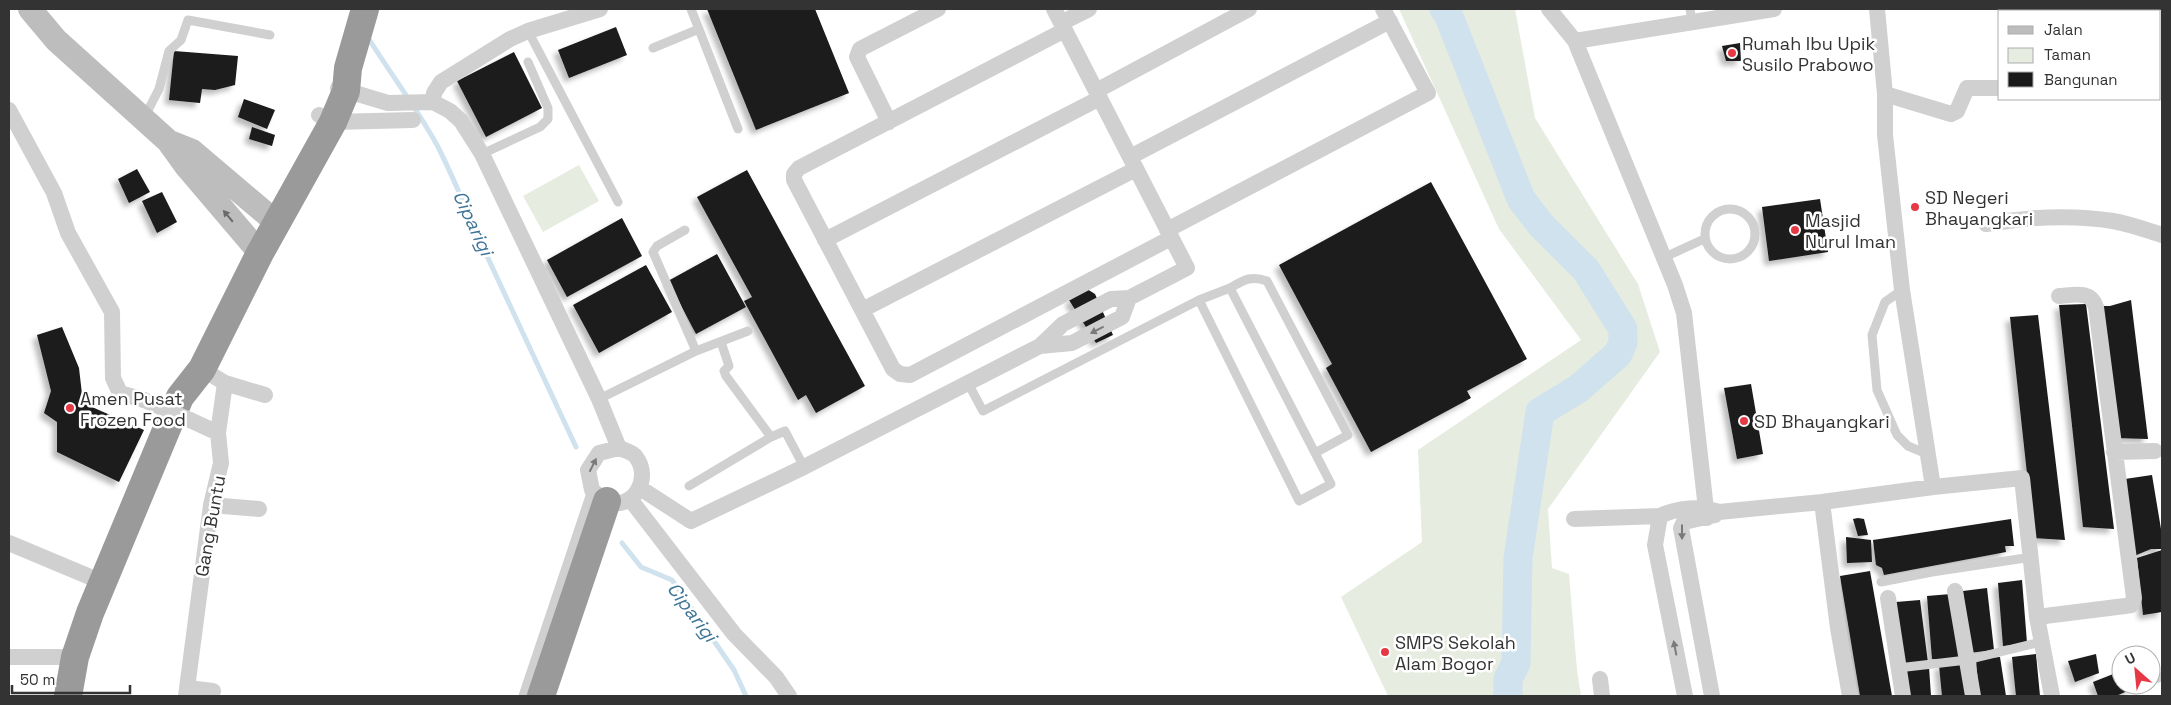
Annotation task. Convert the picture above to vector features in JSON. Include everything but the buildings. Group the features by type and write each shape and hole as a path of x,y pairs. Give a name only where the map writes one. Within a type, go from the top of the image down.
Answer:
{"highway":[{"path":"185,409 181,375 255,247 326,118 342,82 365,9"},
{"path":"68,696 75,658 102,582 185,409 255,247"},
{"path":"541,696 617,495"}],"main road":[{"path":"30,9 56,40 168,141 186,166 255,247"},
{"path":"168,141 192,151 271,218"}],"street":[{"path":"431,102 441,82 510,39 528,31 600,9"},
{"path":"890,122 857,57 857,52 938,9"},
{"path":"617,495 692,521 804,467 1040,346 1072,343 1122,317 1129,298 1186,268 1054,9"},
{"path":"862,310 1133,163 1386,15 1428,93 910,375 900,374 893,369 825,240 794,180 794,174 800,168 890,122 1063,27 1089,9"},
{"path":"825,240 1098,95 1249,9"},
{"path":"1550,9 1575,41 1665,257 1684,313 1711,512"},
{"path":"1575,41 1691,15 1774,9"},
{"path":"1877,9 1884,94 1884,135 1902,290 1933,487"},
{"path":"342,82 388,103 431,102 450,111 461,121 482,154 599,400 619,448"},
{"path":"1884,94 1951,114 1957,111 1967,88 1998,88"},
{"path":"9,110 54,193 68,233 112,312 113,378 120,394 185,409 218,433"},
{"path":"326,118 413,120"},
{"path":"1986,224 2028,218 2068,217 2115,222 2162,235"},
{"path":"2037,617 2131,605 2134,598 2094,299 2088,295 2059,296"},
{"path":"202,369 225,383 265,395"},
{"name":"Gang Buntu","path":"186,692 211,505 222,463 218,433 225,383"},
{"path":"617,495 643,471 635,455 619,448 599,453 588,470 617,495 734,634 776,677 789,696"},
{"path":"2114,452 2155,451"},
{"path":"1574,519 1660,516 1672,510 1711,512 1822,502 1933,487 2022,478 2037,617 2052,696"},
{"path":"1822,502 1838,628 1850,696"},
{"path":"211,505 259,509"},
{"path":"1711,512 1684,522 1680,528 1712,696"},
{"path":"1660,516 1655,545 1685,696"},
{"path":"9,543 102,582"},
{"path":"1955,591 1973,696"},
{"path":"1888,598 1903,696"},
{"path":"9,657 75,658"},
{"path":"1600,679 1602,696"},
{"path":"186,692 213,690"}],"lane":[{"path":"691,9 738,129"},
{"path":"144,118 159,90 169,51 181,40 188,20 270,35"},
{"path":"653,48 700,28"},
{"path":"528,31 618,202"},
{"path":"482,154 540,127 548,119 548,108 528,62"},
{"path":"1726,209 1739,210 1750,218 1756,231 1754,244 1746,255 1733,260 1720,258 1710,251 1704,239 1706,226 1714,214 1726,209"},
{"path":"685,230 657,246 653,252 696,351"},
{"path":"1665,257 1704,239"},
{"path":"968,383 983,410 1199,300 1230,288 1249,278 1257,277 1267,281 1348,435 1315,453"},
{"path":"1199,300 1299,501 1331,484 1230,288"},
{"path":"1902,290 1885,302 1872,335 1877,390 1897,435 1908,446 1927,454"},
{"path":"599,400 696,351 748,331"},
{"path":"720,342 729,366 724,371 726,376 771,437"},
{"path":"689,486 784,431 804,467"},
{"path":"524,696 617,495"},
{"path":"1881,582 1932,572 2032,557"},
{"path":"1898,668 1967,660 2041,642"}],"green space":[{"path":"1399,9 1515,9 1535,118 1638,284 1660,352 1548,509 1552,568 1569,574 1581,696 1388,696 1341,597 1422,542 1418,450 1581,340 1499,229"},
{"path":"579,165 599,201 543,232 523,196"}],"waterway":[{"path":"1444,9 1448,14 1521,199 1541,225 1586,270 1623,329 1623,343 1618,354 1578,389 1540,412 1518,558 1516,663 1508,679 1508,696"},
{"name":"Ciparigi","path":"367,36 437,145 576,447"},
{"name":"Ciparigi","path":"622,543 641,567 672,580 734,670 746,696"}],"place":[{"name":"Rumah Ibu Upik Susilo Prabowo","path":"1732,53"},
{"name":"SD Negeri Bhayangkari","path":"1915,207"},
{"name":"Masjid Nurul Iman","path":"1795,230"},
{"name":"Amen Pusat Frozen Food","path":"70,408"},
{"name":"SD Bhayangkari","path":"1744,421"},
{"name":"SMPS Sekolah Alam Bogor","path":"1385,652"}]}
